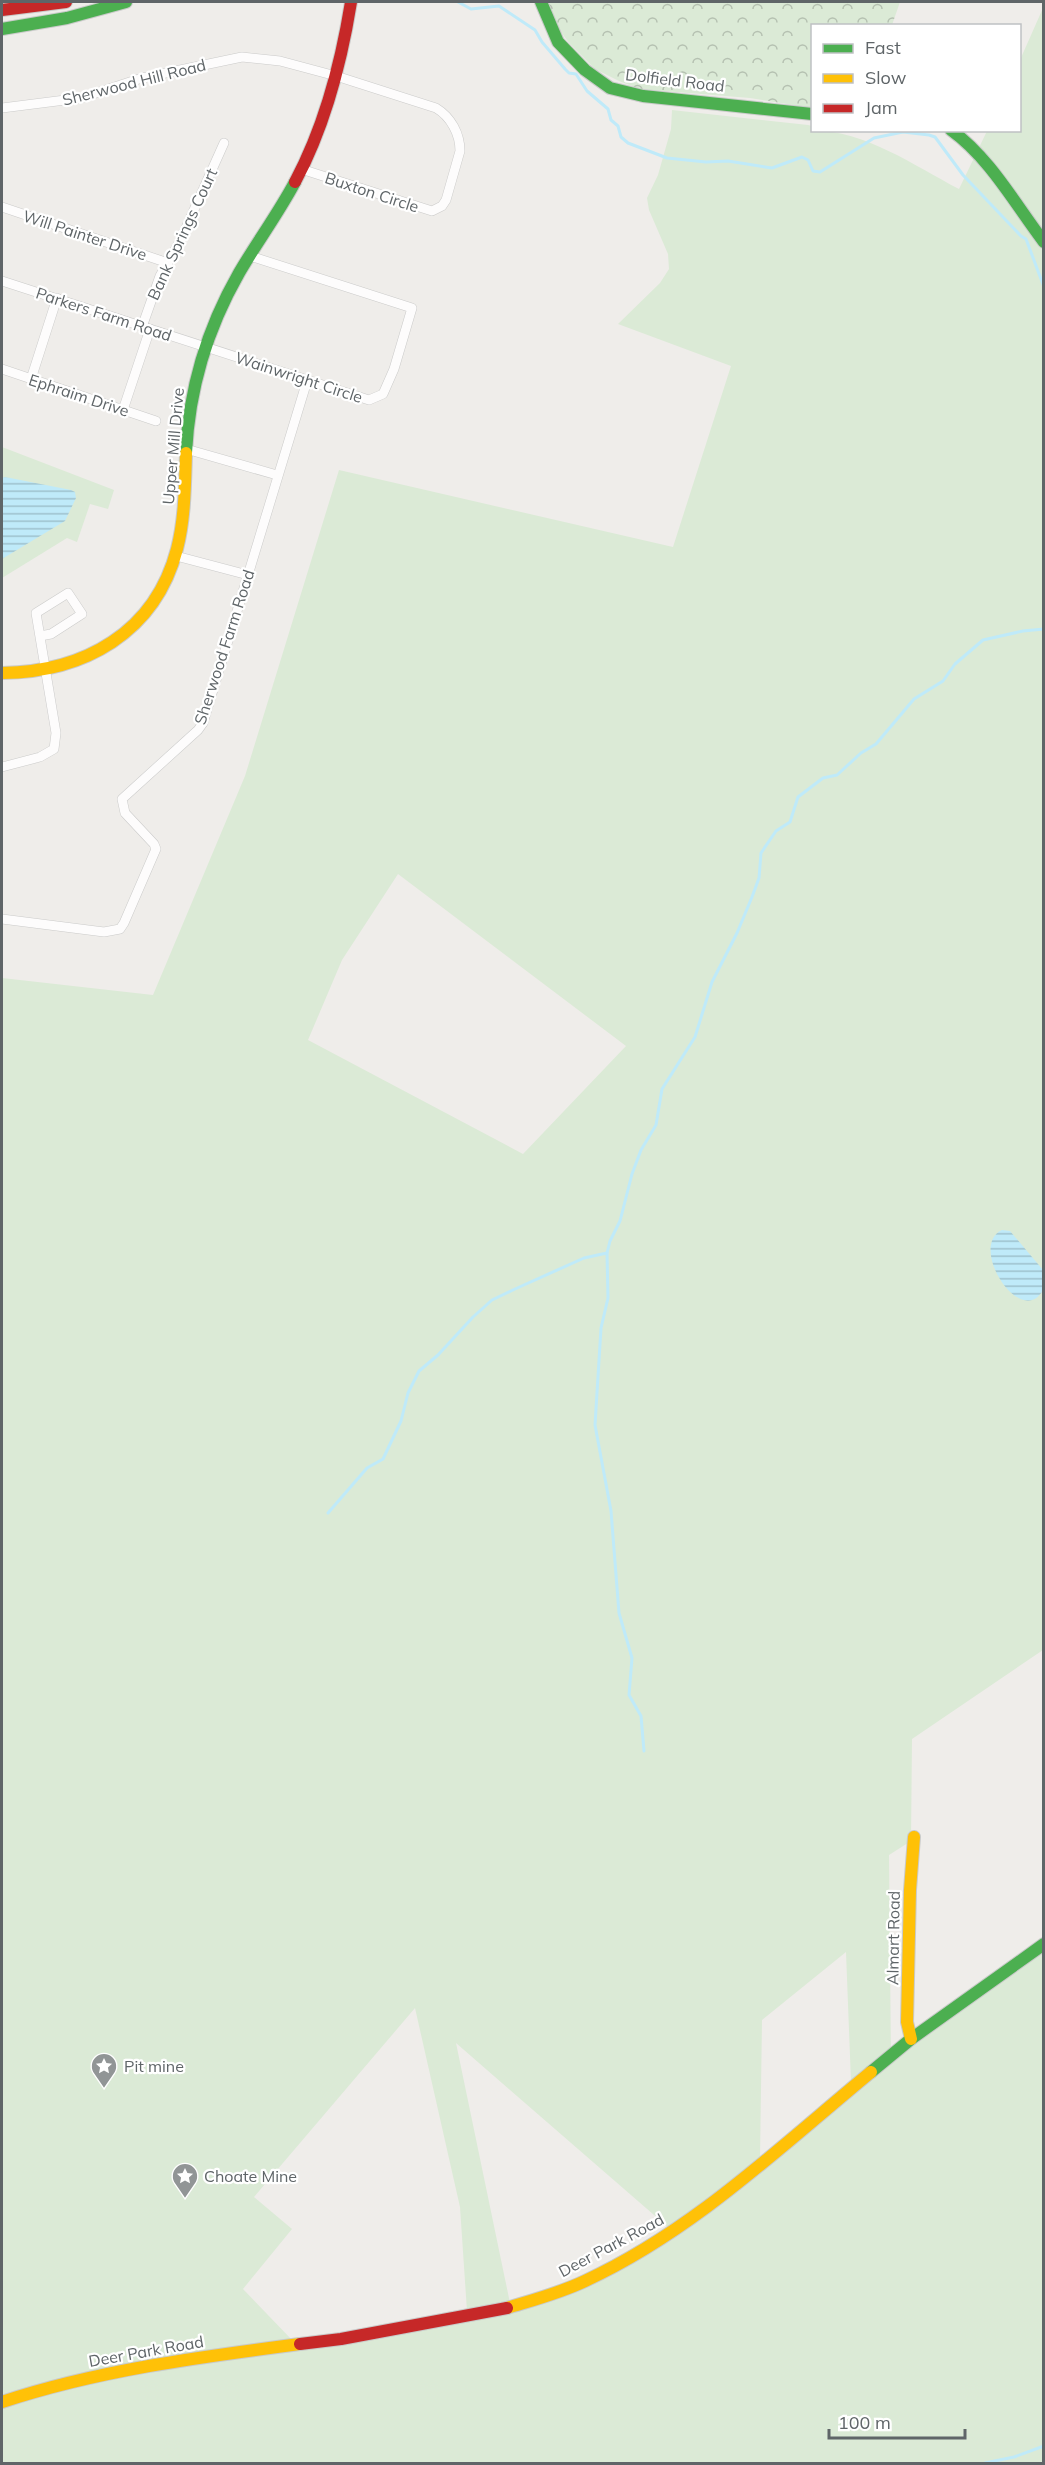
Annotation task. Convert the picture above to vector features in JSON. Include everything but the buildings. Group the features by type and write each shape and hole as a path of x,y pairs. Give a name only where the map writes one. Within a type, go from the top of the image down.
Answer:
{"street":[{"path":"2,10 66,2"},
{"path":"2,29 52,21 99,5 126,2"},
{"name":"Upper Mill Drive","path":"2,673 45,672 78,662 99,652 139,619 168,577 182,529 186,449 195,382 206,347 217,318 250,256 286,199 314,142 336,76 351,2"},
{"name":"Dolfield Road","path":"541,2 558,42 585,70 610,88 637,95 811,114"},
{"name":"Sherwood Hill Road","path":"2,108 81,98 141,78 243,57 280,61 336,76"},
{"name":"Buxton Circle","path":"301,169 426,210 438,210 446,200 460,151 460,143 455,129 442,112 430,106 336,76"},
{"path":"953,132 979,156 1044,242"},
{"name":"Bank Springs Court","path":"123,410 154,291 180,241 224,143"},
{"name":"Will Painter Drive","path":"2,207 168,263"},
{"name":"Wainwright Circle","path":"206,347 369,400 379,397 387,387 412,308 250,256"},
{"name":"Parkers Farm Road","path":"2,281 206,347"},
{"path":"31,379 57,298"},
{"name":"Ephraim Drive","path":"2,369 156,420"},
{"name":"Sherwood Farm Road","path":"2,919 104,932 120,929 124,923 156,849 125,813 122,799 201,727 308,381"},
{"path":"186,449 278,475"},
{"path":"176,556 248,575"},
{"path":"2,767 40,757 54,749 56,733 36,613 68,592 82,614 51,634 40,636"},
{"name":"Almart Road","path":"911,2039 907,2022 910,1890 914,1837"},
{"name":"Deer Park Road","path":"2,2402 44,2388 121,2372 214,2355 332,2340 483,2313 566,2289 616,2265 703,2211 911,2039 1044,1944"}],"green space":[{"path":"548,2 900,2 892,24 811,24 811,108 750,98 640,89 595,69 569,43 556,25"},
{"path":"1043,8 1043,1650 912,1739 911,1841 889,1855 891,2060 1043,1950 1043,2463 2,2464 2,978 153,995 245,776 339,470 673,547 731,366 618,324 660,283 669,269 668,254 649,210 647,198 658,175 671,129 672,110 808,125 811,126 811,132 832,132 851,136 907,160 959,189 987,132 1021,132 1021,58","holes":["398,874 626,1046 523,1154 308,1040 342,960","846,1952 851,2082 760,2159 762,2020","415,2008 460,2207 467,2311 293,2341 243,2289 292,2229 254,2197","456,2043 669,2228 576,2280 510,2303"]},
{"path":"2,447 114,490 108,509 90,504 77,542 67,538 2,578"}],"water":[{"path":"2,478 71,490 75,492 76,498 65,521 2,559"},
{"path":"1002,1230 1010,1231 1043,1270 1043,1290 1033,1300 1022,1300 1011,1293 1001,1281 994,1267 991,1252 993,1239"}],"waterway":[{"path":"458,2 471,9 499,6 535,30 565,69 569,73 576,74 587,91 608,109 611,120 618,126 621,137 628,143 667,158 706,162 728,161 772,168 802,157 808,160 813,171 820,172 874,138 903,132 935,137 963,175 1026,239 1044,287"},
{"path":"644,1751 641,1716 629,1695 632,1658 619,1613 611,1511 595,1425 601,1328 608,1298 607,1253 620,1221 632,1174 641,1150 656,1125 662,1089 695,1037 712,982 737,933 759,878 761,853 776,831 790,822 798,797 823,778 837,775 861,753 876,744 914,699 943,681 955,664 983,640 1044,629"},
{"path":"328,1513 367,1468 383,1459 401,1421 408,1393 419,1371 438,1355 473,1317 492,1300 515,1289 584,1258 607,1253"},
{"path":"985,2463 1014,2457 1044,2446"}],"traffic: fast":[{"path":"2,29 67,18 126,2"},
{"path":"541,2 558,42 585,70 610,88 643,96 811,114"},
{"path":"954,132 990,168 1044,242"},
{"path":"186,453 191,406 209,338 239,273 295,182"},
{"path":"871,2072 911,2039 1044,1944"}],"traffic: slow":[{"path":"2,673 32,671 61,665 88,655 112,642 134,625 152,604 167,578 180,537 186,453"},
{"path":"911,2039 907,2022 910,1890 914,1837"},
{"path":"507,2308 576,2285 625,2261 662,2238 734,2186 871,2072"},
{"path":"2,2402 112,2373 300,2344"}],"traffic: jam":[{"path":"2,10 66,2"},
{"path":"295,182 323,117 342,48 351,2"},
{"path":"300,2344 341,2339 507,2308"}],"place":[{"name":"Pit mine","path":"104,2089"},
{"name":"Choate Mine","path":"185,2199"}]}
